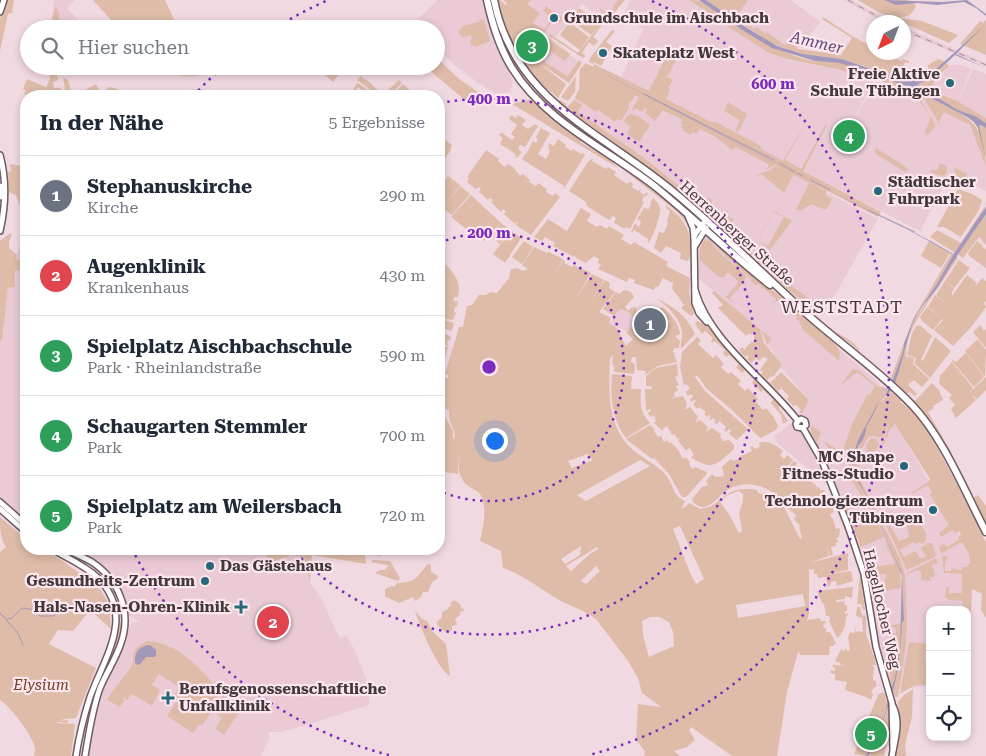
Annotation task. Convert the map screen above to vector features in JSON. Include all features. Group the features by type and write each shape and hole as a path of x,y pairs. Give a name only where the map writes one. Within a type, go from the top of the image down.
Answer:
{"main road":[{"name":"Herrenberger Straße","path":"487,0 501,46 513,70 527,88 559,118 642,176 756,274 797,305"},
{"name":"Herrenberger Straße","path":"494,0 506,40 515,57 539,89 560,109 653,175 708,222 797,305"},
{"path":"797,305 913,406 932,432 986,532"}],"street":[{"path":"0,12 4,0"},
{"path":"0,155 5,172 6,187 0,231"},
{"path":"0,186 0,197"},
{"path":"688,215 694,228 695,247"},
{"path":"694,237 708,222"},
{"path":"695,247 703,228"},
{"name":"Hagellocher Weg","path":"695,247 695,290 702,309 723,341 784,403 798,421 801,419 805,421 806,425 803,428 824,466 857,552 866,582 876,647 892,703 892,753"},
{"path":"0,502 20,520"},
{"path":"0,509 20,527"},
{"path":"63,555 86,568 97,577 110,594 116,615 116,630 113,641 91,696 76,756"},
{"path":"77,555 90,561 107,575 118,591 126,614 121,643 98,694 85,756"},
{"path":"84,719 87,727 88,741"}],"shaded area":[{"path":"54,0 75,0 67,8 78,20 52,19"},
{"path":"438,0 486,0 513,82 510,92 497,94 487,89 459,69 445,56 445,20 416,20"},
{"name":"Grundschule im Aischbach","path":"508,0 623,0 615,14 610,18 603,19 582,4 555,38 533,23 539,13 527,4"},
{"path":"630,0 790,0 821,22 788,60 841,70 874,80 852,124 876,81 918,97 970,125 986,167 986,191 969,182 948,177 920,231 621,78 643,29 623,17"},
{"path":"699,0 706,0 777,46 803,54 842,59 903,80 924,80 986,24 956,54 986,68 955,55 929,79 917,85 958,110 975,116 986,123 986,128 979,126 986,159 978,128 967,117 918,91 876,75 840,63 815,61 772,48"},
{"path":"844,0 852,0 879,15 871,15"},
{"path":"884,0 942,2 967,0 986,14 986,16 964,2 937,5 918,3 896,5"},
{"path":"911,30 986,63 986,66 911,35"},
{"path":"546,37 578,61 567,76 535,55"},
{"path":"588,65 827,189 710,129"},
{"name":"Freie Aktive Schule Tübingen","path":"950,65 962,65 971,69 958,101 931,89 937,77 948,69"},
{"path":"973,69 986,74 986,119 957,104"},
{"path":"591,71 878,219 835,295 816,316 715,223 654,173 567,108"},
{"path":"831,192 925,238 953,255 908,230"},
{"path":"986,207 986,214 938,287 915,318 895,383 885,396 893,379 914,318 953,255"},
{"path":"706,235 880,384 875,392 895,422 976,565 972,572 971,626 971,606 926,606 926,686 890,690 875,630 865,564 838,494 776,442 775,436 794,421 809,400 779,365 758,329 698,278 700,243"},
{"path":"20,244 20,520 0,502 0,342 2,340 8,288 15,287 16,258"},
{"path":"620,309 637,321 627,332 610,323"},
{"path":"882,399 866,427 866,432 858,446 853,464 868,501 856,478 851,460 859,438"},
{"path":"872,508 902,573 904,620 902,623 901,645 898,667 890,700 875,745 868,756 866,756 879,732 886,710 887,699 895,678 900,646 902,575"},
{"path":"75,555 266,555 273,562 291,555 304,558 310,582 322,600 339,637 347,636 355,651 369,686 369,705 296,728 280,732 268,732 270,737 261,756 89,756 95,716 104,688 132,622 140,622 126,614 122,601 100,568"},
{"path":"150,645 156,650 156,656 146,657 137,665 135,663 135,656 138,650"}],"green space":[{"path":"7,0 14,0 12,13 8,14 0,51 0,18"},
{"path":"93,0 165,0 174,20 111,20"},
{"path":"489,0 491,0 505,42 527,83 512,66 498,33"},
{"path":"496,0 500,0 506,5 507,3 503,0 530,0 527,4 540,13 533,23 544,30 550,21 552,22 544,33 571,53 546,37 535,55 567,76 579,60 582,63 569,83 536,61 566,84 558,98 537,83 526,70 507,35"},
{"path":"618,0 625,0 611,16 601,12 600,8 604,12 606,10 609,13"},
{"path":"690,0 709,6 739,28 784,52 804,59 853,66 894,81 959,112 972,122 978,131 979,125 986,128 986,167 970,125 944,112 939,122 941,127 925,100 920,98 936,126 928,135 924,133 930,117 918,98 915,101 901,94 896,102 901,90 876,79 787,59 769,53"},
{"path":"706,0 748,0 736,17 754,29 756,27 766,34 767,32 785,45 788,41 798,49 841,55 852,38 822,19 823,17 866,43 866,60 906,60 909,63 905,62 903,70 924,76 928,70 928,65 938,59 946,62 924,80 909,81 842,59 803,54 770,43"},
{"path":"858,0 907,0 914,3 916,7 910,15 886,15"},
{"path":"56,6 59,12 59,20 52,19"},
{"path":"546,6 563,18 560,23 543,11"},
{"path":"579,8 586,13 588,12 587,14 602,25 593,37 598,41 594,46 589,42 582,53 586,56 583,58 549,36 550,34 578,53 599,26 591,35 570,20"},
{"path":"480,19 484,20 490,41 475,47 470,43 472,37 470,35 463,38 458,32 463,26 479,22"},
{"path":"911,20 922,21 958,35 949,43 911,26"},
{"path":"986,20 986,55 960,44 980,21 983,23"},
{"path":"569,22 589,37 580,50 560,35"},
{"name":"Skateplatz West","path":"612,30 615,31 606,42 612,46 601,66 593,62 594,64 589,62 590,58"},
{"path":"547,38 570,54 565,61 550,51 546,57 538,52"},
{"path":"668,53 677,59 667,77 673,80 668,88 670,89 666,99 713,123 714,121 761,146 760,148 783,161 809,117 785,160 801,169 826,124 803,171 881,212 878,217 797,175 827,191 825,195 832,199 826,210 811,204 802,210 796,210 809,183 793,175 784,193 761,174 756,175 771,170 777,164 767,169 769,165 766,163 736,147 732,150 716,137 700,129 696,134 693,132 690,135 682,130 682,120 663,110 655,121 645,113 647,109 645,108 642,112 636,108 634,111 632,110 639,97 635,95 621,121 617,119 615,122 598,110 596,112 575,98 579,89 580,69 586,63 593,67 594,64 649,91"},
{"path":"947,63 949,67 936,77 931,90 957,101 986,118 986,123 958,110 917,85 929,79"},
{"path":"445,66 459,79 478,92 478,97 472,106 435,75 445,75"},
{"path":"50,75 57,75 58,80 53,82 54,88 61,88 61,90 45,90"},
{"path":"176,75 200,75 191,76"},
{"path":"325,75 338,75 333,82"},
{"path":"361,76 378,90 371,90 357,80"},
{"path":"576,76 575,92 568,101 561,97"},
{"path":"63,77 68,80 70,90 65,90"},
{"path":"27,79 46,87 45,90 23,89"},
{"path":"399,80 402,83 395,90 388,90"},
{"path":"358,83 368,90 362,90 358,87 353,90"},
{"path":"96,84 99,90 85,90"},
{"path":"403,84 409,89 408,90 397,90"},
{"path":"109,87 117,90 105,90"},
{"path":"538,95 566,119 650,175 699,218 665,189 565,121"},
{"path":"529,100 537,103 582,140 580,142 610,160 618,168 512,104"},
{"path":"560,100 567,107 574,100 582,105 578,112 643,157 694,198 707,201 708,198 712,200 712,206 708,210 700,210 653,171 569,112 558,101"},
{"path":"728,102 747,114 737,132 735,131 740,120 724,111"},
{"path":"631,114 638,116 650,125 639,142 627,134 631,127 624,121"},
{"path":"511,115 516,118 518,115 526,120 522,125 528,129 535,124 538,126 525,147 520,145 518,149 522,152 517,158 507,148 508,146 506,148 500,144 503,138 499,135 501,132 512,140 515,137 511,134 517,125 509,119"},
{"path":"541,128 550,133 538,154 546,159 550,151 549,143 554,146 558,139 566,145 565,147 585,155 563,190 564,186 522,159 530,149 533,141 536,143 538,140 536,137"},
{"path":"445,140 452,145 445,158"},
{"path":"876,148 908,170 905,172 876,154"},
{"path":"486,150 499,159 498,161 505,167 508,164 520,176 523,174 530,180 529,182 536,186 538,183 547,189 546,192 553,196 555,193 560,197 531,235 516,225 518,221 515,224 504,214 506,211 503,209 501,212 491,202 493,200 490,198 488,200 479,192 481,189 478,187 476,189 467,182 469,179 467,177"},
{"path":"591,159 606,169 608,167 616,172 614,175 627,184 630,181 633,184 632,187 638,191 641,189 640,192 644,195 646,192 648,194 644,196 642,201 644,202 630,229 626,227 625,229 614,223 616,218 613,216 609,220 587,206 586,202 569,191"},
{"path":"614,159 646,182 678,210 691,229 679,213 620,167"},
{"path":"940,163 947,167 946,174 943,176 930,173 932,170 937,170"},
{"path":"10,164 20,166 20,206 16,195 9,192 8,172 11,171"},
{"path":"954,167 967,174 966,181 955,176"},
{"path":"448,176 460,185 445,205 445,180"},
{"path":"460,186 470,194 452,215 445,210 445,205"},
{"path":"958,189 982,200 979,210 961,237 944,227 937,227"},
{"path":"471,195 501,223 485,241 469,226 466,229 451,217"},
{"path":"653,198 659,205 660,211 654,232 648,243 648,239 634,230 631,232 635,223 639,227 641,221 637,219 644,208 649,209"},
{"path":"986,202 983,213 955,253 930,237 937,230 961,243"},
{"path":"665,205 681,218 687,229 691,242 688,261 680,259 681,253 666,246 661,253 654,248 659,232 664,233 668,223 670,211"},
{"path":"581,208 591,214 587,221 597,227 600,225 607,229 609,226 624,235 621,239 631,245 634,242 668,262 666,266 690,278 689,292 694,314 691,316 681,308 684,305 672,288 673,283 663,278 654,290 634,283 635,280 629,278 627,282 598,269 601,265 598,263 599,259 594,256 586,263 576,258 575,255 574,257 553,246 555,243 545,237 542,241 534,237 548,219 567,231"},
{"path":"724,210 728,212 727,214 731,219 733,218 734,220 732,221 734,226 736,225 737,227 735,229 740,238 770,269 815,303 812,309 762,268 731,235 720,215"},
{"path":"774,211 792,221 770,250 759,241 768,246 784,217 774,212 760,237 763,239 759,238"},
{"path":"986,214 986,245 979,237 963,258 957,254"},
{"path":"501,223 510,230 500,244 491,236"},
{"path":"511,231 521,238 505,263 493,254"},
{"path":"9,234 12,234 9,248 17,255 16,259 20,260 20,270 15,271 15,287 8,288 2,340 0,342 0,241"},
{"path":"706,239 747,277 744,281 745,285 743,283 738,289 740,291 737,290 730,298 734,303 724,295 727,296 738,281 728,272 724,277 719,277 700,260 701,246"},
{"path":"524,241 533,247 522,264 512,257"},
{"path":"713,241 746,270 799,310 836,345 840,352 839,361 801,328 802,326 799,324 802,321 800,322 796,319 797,317 788,309 785,311 786,308 783,305 780,306 781,304 778,301 775,302 776,299 763,288 761,290 762,287 758,284 756,286 751,279 718,249"},
{"path":"929,241 950,253 941,268 921,256"},
{"path":"977,241 983,244 982,247 986,249 986,268 969,256 968,253"},
{"path":"534,247 563,259 550,283 563,260 565,261 564,263 572,267 573,265 591,273 576,299 592,274 604,280 588,306 605,280 610,283 609,288 615,292 599,312 611,318 609,323 616,327 626,346 633,339 626,333 636,322 639,322 649,333 653,334 670,322 664,315 659,321 651,315 662,307 674,319 680,334 675,336 680,341 679,348 675,348 673,351 677,362 658,366 645,375 646,371 637,370 636,357 632,357 631,362 635,364 634,374 614,372 613,355 610,358 609,382 613,418 617,429 632,449 665,474 675,493 685,501 682,508 689,503 700,509 708,507 730,493 737,490 746,489 757,490 758,493 762,494 765,492 779,498 761,486 746,484 732,487 704,507 696,505 692,499 702,487 708,485 706,481 712,474 715,477 724,476 722,467 731,459 733,461 740,458 752,451 750,447 753,446 754,449 760,447 759,443 763,442 772,444 783,451 780,455 784,459 787,455 793,460 782,473 794,461 797,463 795,467 801,471 805,468 803,474 821,490 825,490 821,495 828,504 819,509 831,504 834,512 830,514 832,519 836,518 833,519 836,529 840,528 839,537 837,538 838,542 835,543 836,546 831,547 833,555 830,556 826,546 829,556 809,563 848,553 848,570 824,575 851,571 853,581 837,586 836,581 831,582 828,587 826,577 818,578 817,574 814,574 814,569 810,570 809,567 809,613 807,620 820,618 821,621 825,621 826,623 823,624 826,632 830,632 836,643 830,646 829,655 801,655 798,652 787,692 777,756 732,756 691,727 689,730 695,740 687,747 674,751 680,756 644,756 645,751 636,740 638,704 661,707 642,693 638,678 628,661 596,619 503,568 501,551 480,541 484,515 483,502 478,492 462,480 459,471 459,455 458,474 445,472 445,416 453,431 453,438 455,438 449,410 445,409 445,378 448,378 448,375 445,374 459,327 463,327 467,306 472,305 479,295 486,295 490,292 497,293 509,278 511,269 517,268 523,271 528,269 522,265","holes":["588,454 593,460 572,468 568,461","640,460 650,466 586,501 577,495","738,491 743,494 739,513 742,531 739,533 720,502 726,496","783,498 786,507 796,515 794,519 800,526 802,537 800,539 780,499","680,526 704,579 696,584 673,529","581,546 580,555 565,564 561,559","597,547 598,549 571,571 566,566","596,566 600,571 586,584 581,581","803,594 805,606 738,618 736,605","650,617 659,617 669,622 673,632 674,646 649,657 643,635 642,621"]},
{"path":"951,254 953,255 914,318 906,338 914,317"},
{"path":"956,256 958,258 911,331 906,356 914,358 913,364 929,379 922,387 914,380 908,385 917,394 915,396 909,392 907,394 894,384 905,345 915,318 937,289"},
{"path":"959,260 970,268 954,288 945,281"},
{"path":"445,264 459,285 458,297 454,297 454,301 458,301 453,320 445,319"},
{"path":"967,275 977,283 975,287 982,278 986,281 986,301 984,303 986,307 972,326 953,346 934,330 943,320 928,307 935,295 946,304 936,295 945,281 954,289 952,296"},
{"path":"783,288 833,331 852,342 860,352 846,340 834,334"},
{"path":"625,290 631,292 634,297 625,307 628,311 635,307 637,310 636,320 628,312 620,309 614,316 603,309 616,292 619,294"},
{"path":"714,291 772,339 767,345 760,330 764,343 782,365 774,376 767,380 761,374 762,370 759,371 768,359 763,357 759,361 756,358 751,363 747,359 748,355 745,357 740,352 740,349 743,347 744,350 752,341 755,343 755,333 754,331 751,335 749,333 746,336 718,308 723,305 712,293"},
{"path":"655,298 678,312 687,321 695,334 681,349 682,331 678,321 668,307"},
{"path":"927,307 942,319 933,330 920,317"},
{"path":"445,320 454,323 452,331 445,329"},
{"path":"697,321 705,324 747,366 780,404 779,408 788,421 783,424 781,415 771,403 773,399 763,390 761,392 752,383 754,380 745,370 742,373 736,367 739,364 729,355 726,357 723,353 725,350 715,341 713,343 711,341 713,338 705,331 702,334 695,324"},
{"path":"917,325 921,326 932,336 921,360 923,361 935,337 951,351 930,378 914,363 916,358 907,355 912,333"},
{"path":"980,325 984,331 986,329 986,348 973,332"},
{"path":"445,334 451,337 447,344 449,346 445,345"},
{"path":"697,337 701,340 698,344 713,358 716,355 724,364 721,367 728,374 731,372 741,381 738,384 745,391 748,388 758,399 756,402 763,410 766,408 773,416 778,426 776,430 761,438 759,437 706,388 698,376 692,377 695,377 705,391 748,429 737,440 729,434 731,431 729,429 726,432 724,430 726,427 720,421 716,424 713,418 711,420 709,415 707,417 704,414 706,412 699,407 697,409 693,404 696,401 692,402 690,400 693,396 691,394 688,396 686,392 690,388 686,384 684,385 680,367 682,352"},
{"path":"978,339 986,350 985,377 965,351"},
{"path":"904,343 903,352 892,382 890,380"},
{"path":"445,346 448,347 445,357"},
{"path":"966,353 984,377 974,387 952,361 956,362"},
{"path":"952,362 973,388 969,393 986,377 986,390 977,399 971,394 976,400 956,418 951,409 955,405 949,398 952,395 939,384 940,376"},
{"path":"677,364 678,376 675,377 679,385 676,386 678,391 674,392 675,397 669,399 683,396 687,404 685,410 690,407 698,417 695,423 700,420 708,427 706,432 712,428 721,434 720,436 723,441 729,440 734,445 734,449 714,464 704,464 691,457 694,455 690,448 686,450 688,453 678,441 680,438 678,439 674,434 672,435 667,426 663,431 654,423 656,421 654,415 650,417 648,413 651,409 646,411 645,389 652,389 651,386 646,386 646,376 656,368"},
{"path":"853,369 858,370 877,386 888,389 879,404 891,392 926,427 983,533 986,542 986,618 981,610 982,594 972,589 971,610 971,606 962,606 963,601 945,598 946,587 949,587 949,593 962,593 962,574 944,573 942,557 948,556 945,563 945,571 955,569 955,566 956,570 961,570 962,567 967,567 970,564 969,554 962,542 941,553 939,547 944,544 947,547 959,540 958,537 961,535 959,531 955,533 953,530 941,537 939,533 949,525 930,495 932,493 928,485 911,493 930,479 895,424 884,439 886,442 882,444 890,422 883,436 880,438 870,436 861,449 858,450 858,443 855,449 843,449 853,422 868,394 870,395 875,386 857,372 842,384 830,399"},
{"path":"781,372 809,400 802,413 799,412 801,410 796,405 793,406 787,399 789,396 781,388 778,391 770,383"},
{"path":"612,374 632,376 631,389 641,389 641,407 650,423 626,438 621,431 613,408"},
{"path":"932,383 939,390 943,400 933,406 934,408 928,412 951,452 969,493 973,494 970,496 908,396 915,401"},
{"path":"650,425 658,437 661,436 664,442 667,440 669,443 671,442 683,459 686,457 692,469 695,467 707,472 686,497 682,497 669,474 654,458 652,459 626,439"},
{"path":"811,425 821,432 817,442 820,444 818,446 811,433"},
{"path":"871,438 876,439 879,444 876,450 867,452 866,445"},
{"path":"824,441 840,451 830,460 825,459 821,451 825,452 829,449"},
{"path":"849,457 853,457 851,463 856,478 884,537 861,547 841,496 846,500 859,525 874,517 853,481 848,465"},
{"path":"855,458 858,458 859,477 900,559 905,575 906,644 898,697 895,697 893,692 895,680 891,687 888,680 891,679 889,669 892,668 889,649 884,650 883,644 893,642 891,634 896,633 895,627 889,628 889,626 901,623 897,669 901,647 902,623 904,620 902,573 858,479 853,464"},
{"path":"826,480 853,548 852,550"},
{"path":"978,495 986,506 986,524 973,500"},
{"path":"891,511 892,514 886,518 899,541 909,537 907,523 915,515 926,533 926,540 922,544 920,542 915,544 913,542 900,550 904,557 915,551 921,559 926,556 921,548 928,543 932,543 936,556 907,570 882,517"},
{"name":"Elysium","path":"0,517 20,534 20,555 52,555 99,587 109,604 111,629 90,610 73,631 58,630 49,644 96,668 76,718 60,721 68,720 68,723 56,723 75,724 71,756 34,756 35,749 26,729 0,700 0,552 6,547 0,529"},
{"path":"885,540 901,572 899,573 901,588 884,591 883,587 886,587 884,579 886,574 878,575 873,567 895,564"},
{"path":"266,555 290,555 273,562"},
{"path":"296,555 312,555 310,582 304,558"},
{"path":"312,555 365,555 366,564"},
{"path":"936,558 938,564 931,565 934,575 938,575 934,576 934,579 930,577 931,581 921,580 921,572 917,570 908,574 908,577 907,573"},
{"path":"373,560 390,561 400,578 398,581 375,573 385,570 388,566 371,562"},
{"path":"428,564 431,565 431,572 438,576 432,582 428,592 423,592 421,597 415,601 413,597 399,603 385,596 385,589 394,587 397,583 413,580"},
{"path":"860,573 865,610 863,610 861,604 857,604"},
{"path":"853,587 852,598 845,596 845,599 836,600 837,602 844,601 845,605 847,605 845,614 849,613 846,617 845,626 837,638 829,621 829,616 826,616 824,604 817,591"},
{"path":"454,600 465,610 460,612 460,615 455,619 457,625 452,626 452,630 447,633 437,625 437,622 442,617 442,612 451,606 450,604"},
{"path":"857,607 860,607 862,615 866,616 866,634 873,654 870,655 874,655 876,665 872,665 874,667 873,680 876,681 876,685 880,686 876,686 871,691 873,694 871,700 845,690 847,682 835,680 835,674 830,673 831,670 835,671 833,665 849,666 841,665 835,661 841,649 844,651 846,648 847,651 850,650 848,637 850,632 854,633 856,629 856,632 863,632 862,618 856,616"},
{"path":"415,611 422,619 427,621 432,631 446,644 450,676 445,672 435,656"},
{"path":"121,621 118,645 114,657 91,713 88,716 115,645"},
{"path":"147,641 169,646 188,658 220,691 217,695 221,698 224,695 240,711 224,735 215,729 222,718 212,711 202,726 199,724 193,733 167,716 178,699 172,694 175,694 179,687 159,674 152,685 160,690 152,706 132,694 128,700 123,698 124,701 120,707 107,700 132,666 136,649"},
{"path":"909,642 926,644 926,685 915,685 900,694"},
{"path":"913,689 912,717 905,745 906,756 895,756 898,724 901,723 898,702"},
{"path":"882,692 885,694 886,708 878,736 866,756 854,754 878,695"},
{"path":"888,707 889,732 884,756 869,756 881,732"}],"waterway":[{"path":"644,94 774,160"},
{"path":"780,163 795,172"},
{"path":"798,173 803,176"},
{"path":"811,180 830,190"},
{"path":"868,210 915,232"},
{"path":"930,241 954,255"},
{"path":"7,619 12,618 22,608 36,610 40,616 54,616 60,609 66,606 98,603"},
{"path":"0,613 18,633 23,645"}],"railway":[{"path":"848,0 875,15"},
{"path":"911,33 986,65"}],"place":[{"name":"Grundschule im Aischbach","path":"554,18"},
{"name":"Spielplatz Aischbachschule","path":"532,46"},
{"name":"Skateplatz West","path":"603,53"},
{"name":"Freie Aktive Schule Tübingen","path":"950,83"},
{"name":"Schaugarten Stemmler","path":"849,136"},
{"name":"Städtischer Fuhrpark","path":"878,191"},
{"name":"Stephanuskirche","path":"650,324"},
{"name":"MC Shape Fitness-Studio","path":"904,466"},
{"name":"Technologiezentrum Tübingen","path":"933,510"},
{"name":"Das Gästehaus","path":"210,566"},
{"name":"Gesundheits-Zentrum","path":"205,581"},
{"name":"Hals-Nasen-Ohren-Klinik","path":"241,607"},
{"name":"Augenklinik","path":"273,622"},
{"name":"Berufsgenossenschaftliche Unfallklinik","path":"168,698"},
{"name":"Spielplatz am Weilersbach","path":"871,734"}],"district":[{"name":"WESTSTADT","path":"842,307"}],"water label":[{"name":"Ammer","path":"817,42"}]}
